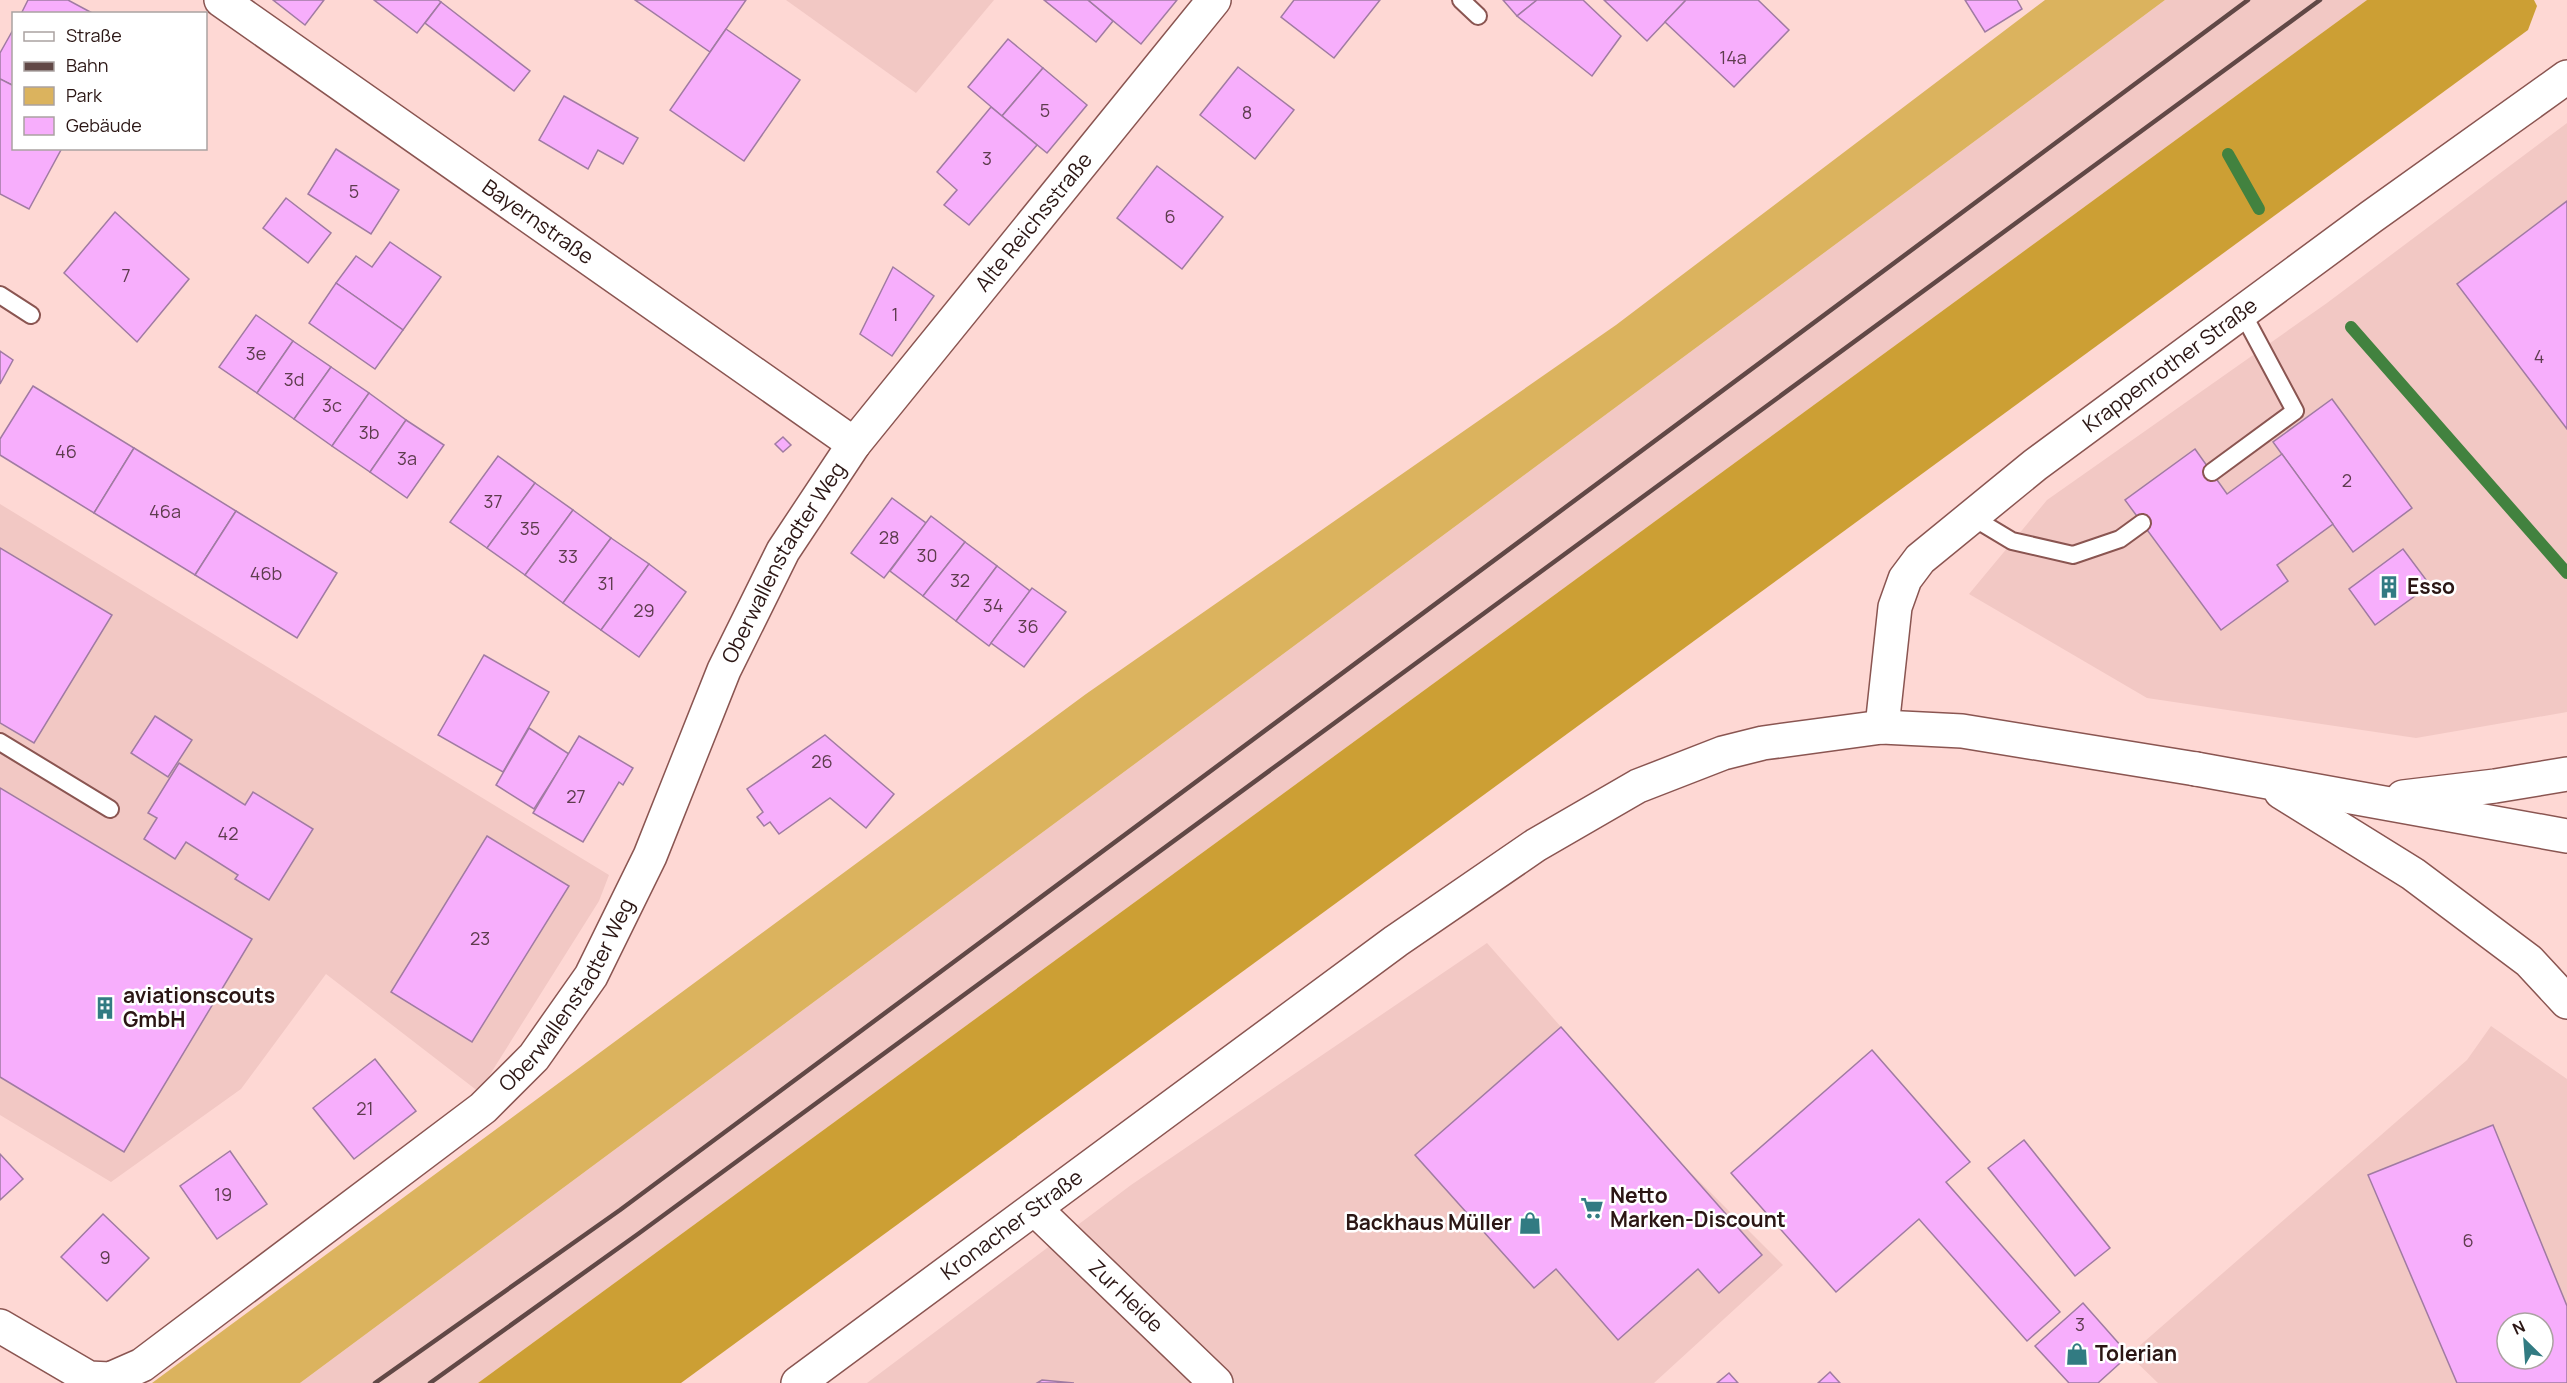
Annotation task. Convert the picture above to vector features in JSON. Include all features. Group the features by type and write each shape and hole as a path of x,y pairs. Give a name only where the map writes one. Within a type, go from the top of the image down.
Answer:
{"main road":[{"name":"Bayernstraße","path":"221,0 854,444"},
{"name":"Alte Reichsstraße","path":"854,444 1214,0"},
{"name":"Krappenrother Straße","path":"1882,727 1895,607 1905,579 1920,559 2045,458 2567,77"},
{"name":"Oberwallenstadter Weg","path":"0,1326 89,1378 110,1379 142,1365 483,1108 534,1057 591,976 650,856 724,670 783,551 854,444"},
{"name":"Kronacher Straße","path":"798,1383 1035,1209 1224,1066 1396,941 1536,845 1638,786 1723,753 1763,743 1882,727 1962,730 2196,769 2567,836"},
{"path":"2368,801 2495,786 2567,774"},
{"path":"2264,782 2413,874 2529,961 2567,1002"},
{"name":"Zur Heide","path":"1035,1209 1216,1383"}],"lane":[{"path":"1461,0 1478,16"},
{"path":"0,295 31,315"},
{"path":"2212,472 2295,411 2242,312"},
{"path":"1972,517 2012,541 2073,555 2120,539 2142,523"},
{"path":"0,742 110,809"}],"shaded area":[{"path":"786,0 994,0 916,93"},
{"path":"2165,0 2367,0 478,1383 300,1383"},
{"path":"2367,0 2534,0 2537,6 2528,30 681,1383 478,1383"},
{"path":"2567,123 2567,712 2416,738 2147,698 1969,594 2047,500 2327,303"},
{"path":"0,504 609,875 599,901 479,1092 326,974 241,1089 111,1182 0,1115"},
{"path":"1487,943 1680,1162 1783,1265 1654,1383 867,1383 1131,1185"},
{"path":"2491,1026 2567,1079 2567,1383 2158,1383 2129,1355 2467,1060"}],"green space":[{"path":"2045,0 2165,0 300,1383 152,1383 1086,694 1616,325"}],"building":[{"path":"28,0 68,0 90,12 22,12"},
{"path":"273,0 324,0 305,25"},
{"path":"374,0 438,0 441,2 417,33"},
{"path":"635,0 746,0 710,52"},
{"path":"1044,0 1088,0 1113,21 1096,42"},
{"path":"1088,0 1177,0 1141,44"},
{"path":"1294,0 1380,0 1334,58 1281,17"},
{"path":"1503,0 1537,0 1517,16"},
{"path":"1537,0 1583,0 1621,36 1592,76 1517,16"},
{"path":"1604,0 1686,0 1647,41"},
{"path":"1686,0 1758,0 1789,30 1734,87 1665,22"},
{"path":"1965,0 2017,0 2022,9 1985,32"},
{"path":"441,2 530,71 514,91 425,23"},
{"path":"726,29 800,80 744,161 670,110"},
{"path":"12,32 12,85 0,79 0,53"},
{"path":"1008,39 1043,68 1002,116 968,87"},
{"path":"1238,67 1294,110 1255,159 1200,115"},
{"path":"1043,68 1087,105 1047,153 1002,116"},
{"path":"0,79 12,85 12,150 61,150 29,209 0,194"},
{"path":"564,96 638,138 623,164 598,150 588,169 539,140"},
{"path":"991,107 1037,145 969,225 944,205 957,190 937,172"},
{"path":"336,149 399,190 371,234 308,194"},
{"path":"1157,166 1223,217 1182,269 1117,218"},
{"path":"286,198 331,233 308,263 263,228"},
{"path":"2567,201 2567,429 2457,284"},
{"path":"115,212 189,279 137,342 64,273"},
{"path":"390,242 441,277 403,330 336,283 356,256 372,267"},
{"path":"893,267 934,296 892,356 860,334"},
{"path":"336,283 403,330 375,369 309,323"},
{"path":"256,315 293,341 257,393 219,367"},
{"path":"293,341 331,367 294,419 257,393"},
{"path":"0,351 13,360 0,384"},
{"path":"331,367 369,393 332,446 294,419"},
{"path":"33,386 134,448 94,513 0,455 0,439"},
{"path":"369,393 406,420 370,472 332,446"},
{"path":"2332,399 2412,508 2353,552 2273,442"},
{"path":"406,420 444,445 407,498 370,472"},
{"path":"783,437 791,445 783,452 775,444"},
{"path":"134,448 236,511 195,575 94,513"},
{"path":"2195,449 2227,494 2282,454 2333,524 2277,565 2288,581 2221,630 2125,500"},
{"path":"498,456 535,483 487,548 450,522"},
{"path":"535,483 573,510 525,575 487,548"},
{"path":"892,498 926,523 884,578 851,553"},
{"path":"573,510 611,538 563,603 525,575"},
{"path":"236,511 337,573 297,638 195,575"},
{"path":"931,516 965,542 923,596 890,571"},
{"path":"611,538 649,564 601,630 563,603"},
{"path":"965,542 997,566 956,621 923,596"},
{"path":"0,548 112,615 34,743 0,723"},
{"name":"Esso","path":"2403,549 2430,585 2375,625 2349,589"},
{"path":"649,564 686,592 639,657 601,630"},
{"path":"997,566 1030,591 989,646 956,621"},
{"path":"1032,588 1066,612 1024,667 991,643"},
{"path":"484,655 549,692 503,772 438,735"},
{"path":"155,716 192,740 168,777 131,753"},
{"path":"529,728 569,754 534,809 496,785"},
{"path":"825,735 894,794 866,828 830,798 779,834 770,822 764,826 757,817 763,812 747,789"},
{"path":"579,736 633,768 623,785 619,782 583,842 533,813"},
{"path":"179,763 245,805 253,792 313,829 269,900 235,879 238,875 186,842 175,859 144,839 157,818 148,813"},
{"name":"aviationscouts GmbH","path":"0,788 252,939 124,1152 0,1077"},
{"path":"487,836 569,886 472,1042 391,992"},
{"name":"Netto Marken-Discount","path":"1561,1027 1762,1255 1719,1293 1698,1269 1618,1340 1556,1269 1534,1288 1415,1155"},
{"path":"1872,1050 1970,1162 1946,1182 2060,1312 2027,1341 1919,1219 1836,1292 1731,1173"},
{"path":"375,1059 416,1111 354,1159 313,1108"},
{"path":"2493,1125 2567,1306 2567,1383 2457,1383 2368,1175"},
{"path":"2024,1140 2110,1248 2075,1276 1988,1168"},
{"path":"230,1151 267,1204 217,1239 180,1186"},
{"path":"0,1154 23,1179 0,1200"},
{"path":"103,1214 149,1258 107,1301 61,1257"},
{"path":"2083,1303 2129,1355 2098,1383 2069,1383 2035,1346"},
{"path":"1830,1372 1840,1383 1818,1383"},
{"path":"1729,1373 1738,1383 1717,1383"},
{"path":"1042,1380 1074,1383 1037,1383"}],"waterway":[{"path":"2228,154 2259,209"},
{"path":"2351,327 2567,573"}],"railway":[{"path":"375,1383 620,1210 2248,0"},
{"path":"430,1383 638,1234 2320,0"}],"place":[{"name":"Esso","path":"2389,587"},
{"name":"aviationscouts GmbH","path":"105,1008"},
{"name":"Netto Marken-Discount","path":"1592,1208"},
{"name":"Backhaus Müller","path":"1530,1223"},
{"name":"Tolerian","path":"2077,1354"}]}
